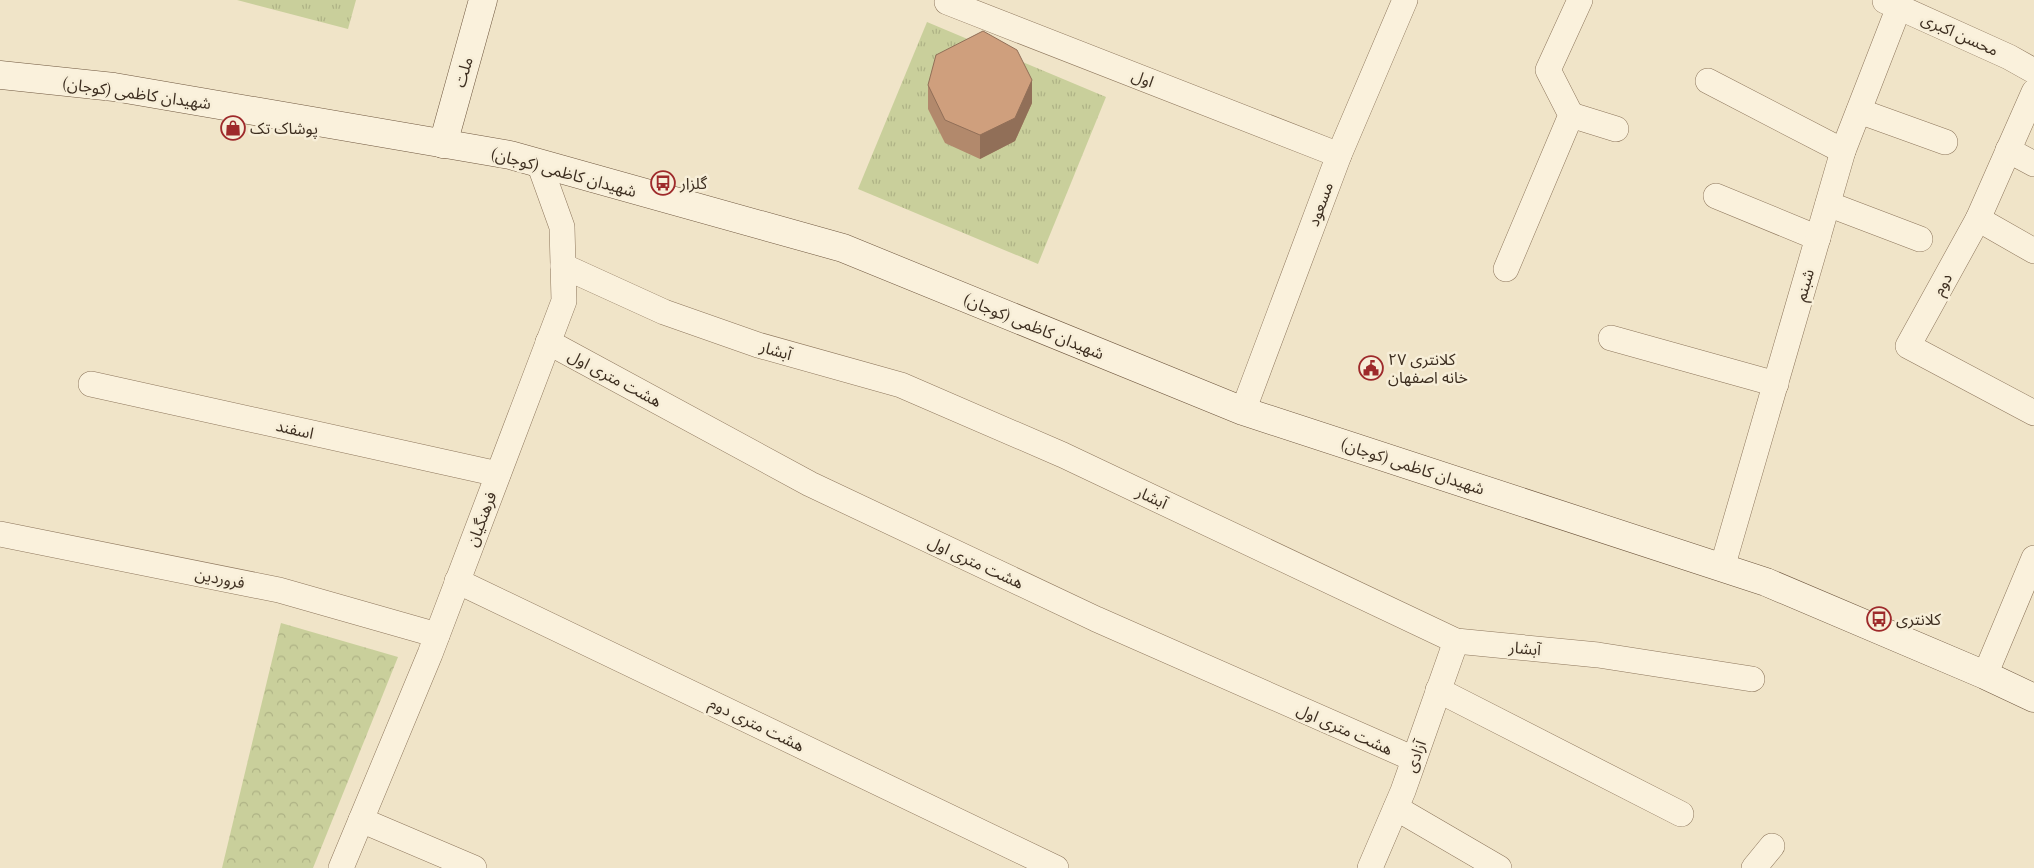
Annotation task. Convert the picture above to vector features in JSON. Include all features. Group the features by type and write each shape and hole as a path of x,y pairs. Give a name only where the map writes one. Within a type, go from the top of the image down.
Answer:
{"main road":[{"name":"ملت","path":"443,144 483,0"},
{"name":"شهیدان کاظمی (کوجان)","path":"0,75 114,88 510,155 842,248 1243,411 1766,582 1985,675 2034,698"}],"street":[{"name":"مسعود","path":"1243,411 1339,155 1405,0"},
{"path":"1580,0 1548,70 1571,115 1616,129"},
{"name":"اول","path":"947,2 1339,155"},
{"name":"محسن اکبری","path":"1891,3 2009,57 2034,71"},
{"name":"شبنم","path":"1722,568 1843,151 1859,111 1891,3"},
{"path":"1708,81 1843,151"},
{"name":"دوم","path":"2034,92 1978,219 1908,346 2034,413"},
{"path":"1859,111 1945,142"},
{"path":"1506,269 1571,115"},
{"path":"2008,150 2034,164"},
{"name":"فرهنگیان","path":"341,868 437,635 564,301 562,227 539,163"},
{"path":"1716,196 1818,238"},
{"path":"1828,204 1920,239"},
{"path":"1978,219 2034,251"},
{"name":"آبشار","path":"563,266 664,312 748,342 902,385 1063,455 1456,641 1598,655 1752,679"},
{"path":"1611,338 1776,384"},
{"name":"هشت متری اول","path":"548,342 810,484 1096,619 1414,759"},
{"name":"اسفند","path":"91,384 498,474"},
{"name":"فروردین","path":"0,534 279,590 437,635"},
{"path":"1985,675 2034,558"},
{"name":"هشت متری دوم","path":"457,581 1056,868"},
{"name":"آزادی","path":"1370,868 1396,808 1456,641"},
{"path":"1438,690 1681,814"},
{"path":"1396,808 1499,868"},
{"path":"361,820 474,868"},
{"path":"1754,868 1772,846"}],"green space":[{"path":"237,0 356,0 348,29"},
{"path":"927,22 1106,97 1038,264 858,189"},
{"path":"281,623 398,657 313,868 222,868"}],"building":[{"path":"983,31 1017,50 1032,80 1015,118 980,135 945,120 928,85 936,55"}],"place":[{"name":"پوشاک تک","path":"233,128"},
{"name":"گلزار","path":"663,183"},
{"name":"کلانتری ۲۷ خانه اصفهان","path":"1371,368"},
{"name":"کلانتری","path":"1879,619"}]}
